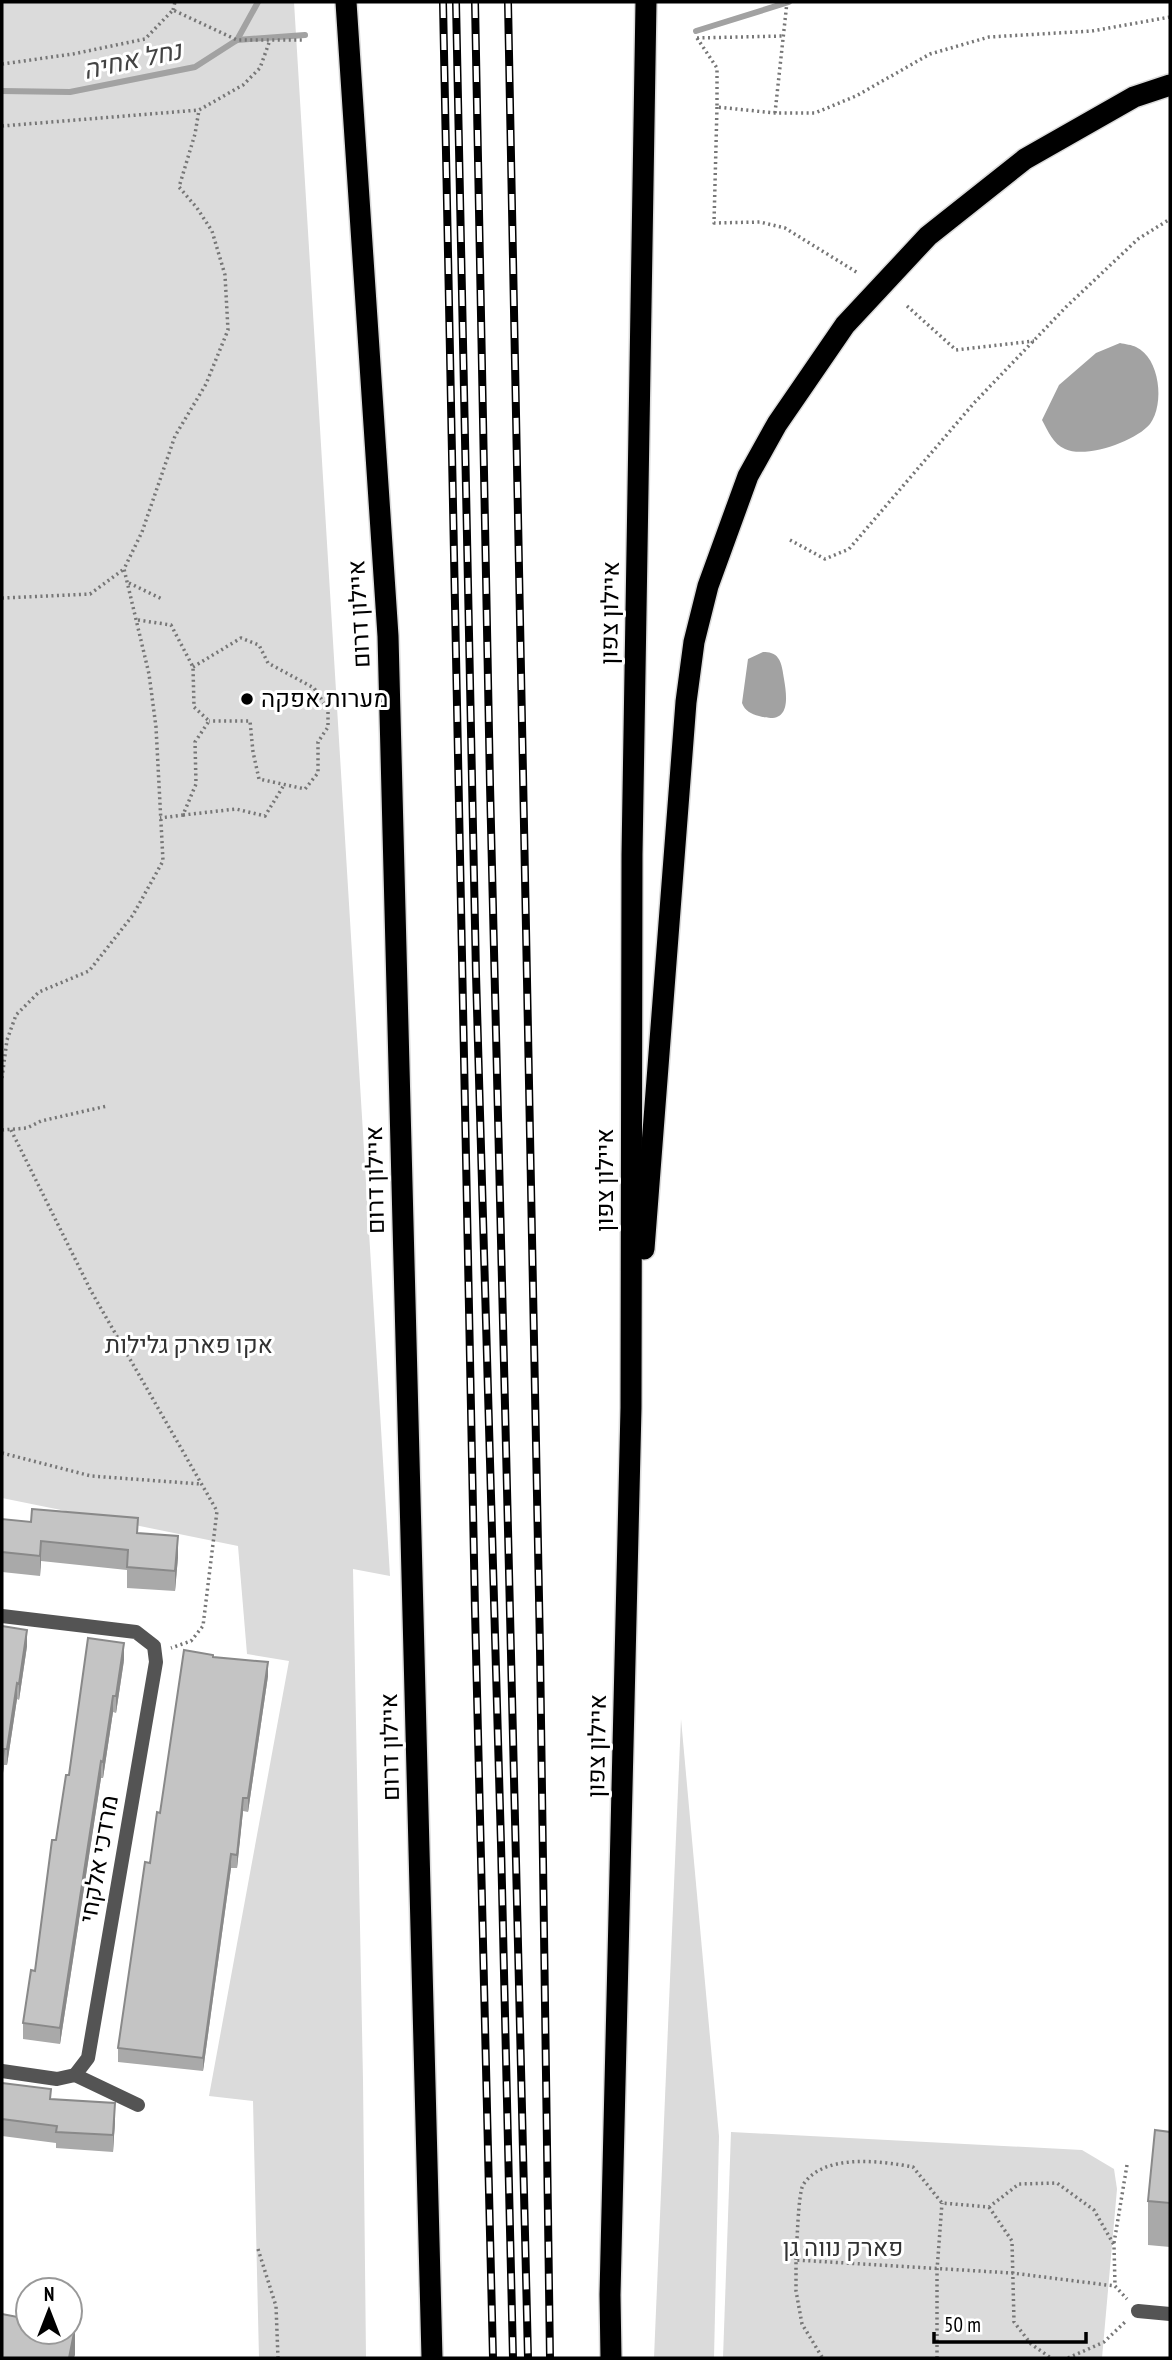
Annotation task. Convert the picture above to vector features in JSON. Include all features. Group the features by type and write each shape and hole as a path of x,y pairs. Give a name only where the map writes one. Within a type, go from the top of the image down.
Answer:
{"highway":[{"name":"איילון דרום","path":"346,2 388,636 432,2358"},
{"name":"איילון צפון","path":"611,2358 610,2295 631,1408 632,869 646,2"},
{"path":"641,293 654,2"},
{"path":"631,1408 676,854 685,702 694,642 708,586 748,476 776,424 845,325 928,236 1025,159 1134,97 1170,85"}],"street":[{"path":"2,1616 136,1632 154,1646"},
{"name":"מרדכי אלקחי","path":"75,2075 88,2058 156,1662 154,1646"},
{"path":"2,2071 57,2079 75,2075 138,2105"},
{"path":"1138,2311 1170,2314"}],"path":[{"path":"2,64 73,54 145,39 173,10 175,2"},
{"path":"775,113 787,2"},
{"path":"173,10 237,40 305,40"},
{"path":"717,107 775,113 815,113 856,96 930,54 989,37 1092,31 1170,17"},
{"path":"783,36 697,38 717,68 714,223 761,222 785,228 858,273"},
{"path":"2,126 199,110 243,85 260,68 270,40"},
{"path":"2,598 90,594 124,569 142,532 174,436 206,384 228,330 225,275 212,231 197,208 178,187 195,134 199,110"},
{"path":"790,540 825,559 849,549 975,403 1034,341 1138,239 1170,219"},
{"path":"907,306 956,350 1034,341"},
{"path":"2,1078 7,1040 16,1015 39,992 89,971 133,915 163,861 156,727 149,674 124,569"},
{"path":"129,582 162,599"},
{"path":"137,620 170,625 193,667 194,707 209,722 250,721 259,779 305,789 318,773 318,742 328,727 328,709 314,688 268,663 259,645 241,638 193,667"},
{"path":"183,815 196,784 195,742 209,722"},
{"path":"160,818 236,809 265,816 284,785"},
{"path":"2,1130 107,1107"},
{"path":"11,1130 91,1291 217,1511 203,1626 191,1641 173,1648 154,1646"},
{"path":"2,1453 91,1476 201,1484"},
{"path":"822,2358 802,2324 796,2291 802,2186 821,2167 877,2160 913,2167 942,2203 937,2270 937,2358"},
{"path":"1115,2286 1114,2245 1127,2165"},
{"path":"942,2203 989,2207 1019,2184 1057,2183 1094,2210 1114,2245"},
{"path":"989,2207 1012,2241 1014,2322 1031,2344 1051,2358"},
{"path":"258,2249 275,2306 278,2358"},
{"path":"796,2260 1012,2273 1115,2286 1138,2311 1104,2342 1068,2358"}],"green space":[{"name":"אקו פארק גלילות","path":"2,2 294,2 390,1576 353,1569 366,2358 259,2358 253,2101 209,2096 289,1661 247,1654 238,1546 2,1498"},
{"path":"681,1719 719,2136 714,2358 654,2358"},
{"name":"פארק נווה גן","path":"731,2132 1082,2150 1114,2169 1117,2189 1102,2358 723,2358"}],"shaded area":[{"path":"1120,343 1134,346 1144,353 1155,371 1158,405 1150,424 1134,436 1110,447 1085,452 1061,447 1051,437 1042,420 1059,385 1096,353"},
{"path":"763,652 777,656 783,671 786,703 784,710 776,717 753,714 742,703 748,659"}],"building":[{"path":"32,1509 138,1518 137,1533 178,1536 175,1571 127,1567 128,1550 41,1541 40,1556 2,1552 2,1519 31,1522"},
{"path":"2,1626 27,1630 2,1765"},
{"path":"88,1638 124,1643 116,1696 113,1696 103,1762 101,1761 60,2028 23,2023 31,1970 35,1971 52,1840 56,1840 66,1775 69,1775"},
{"path":"184,1650 213,1657 268,1662 248,1798 243,1798 237,1855 231,1854 203,2058 118,2048 145,1862 150,1863 157,1812 160,1813"},
{"path":"2,2083 51,2089 50,2099 115,2103 113,2135 56,2132 57,2126 2,2119"},
{"path":"1155,2130 1170,2132 1170,2203 1148,2201"},
{"path":"2,2314 14,2316 14,2346 71,2346 69,2358 2,2358"}],"waterway":[{"path":"237,40 258,2"},
{"name":"נחל אחיה","path":"696,31 789,2"},
{"name":"נחל אחיה","path":"2,91 70,92 195,67 237,40 305,35"}],"railway":[{"path":"443,2 475,1610 493,2358"},
{"path":"456,2 476,974 513,2358"},
{"path":"475,2 490,785 528,2358"},
{"path":"508,2 540,1649 550,2358"}],"place":[{"name":"מערות אפקה","path":"247,699"}]}
